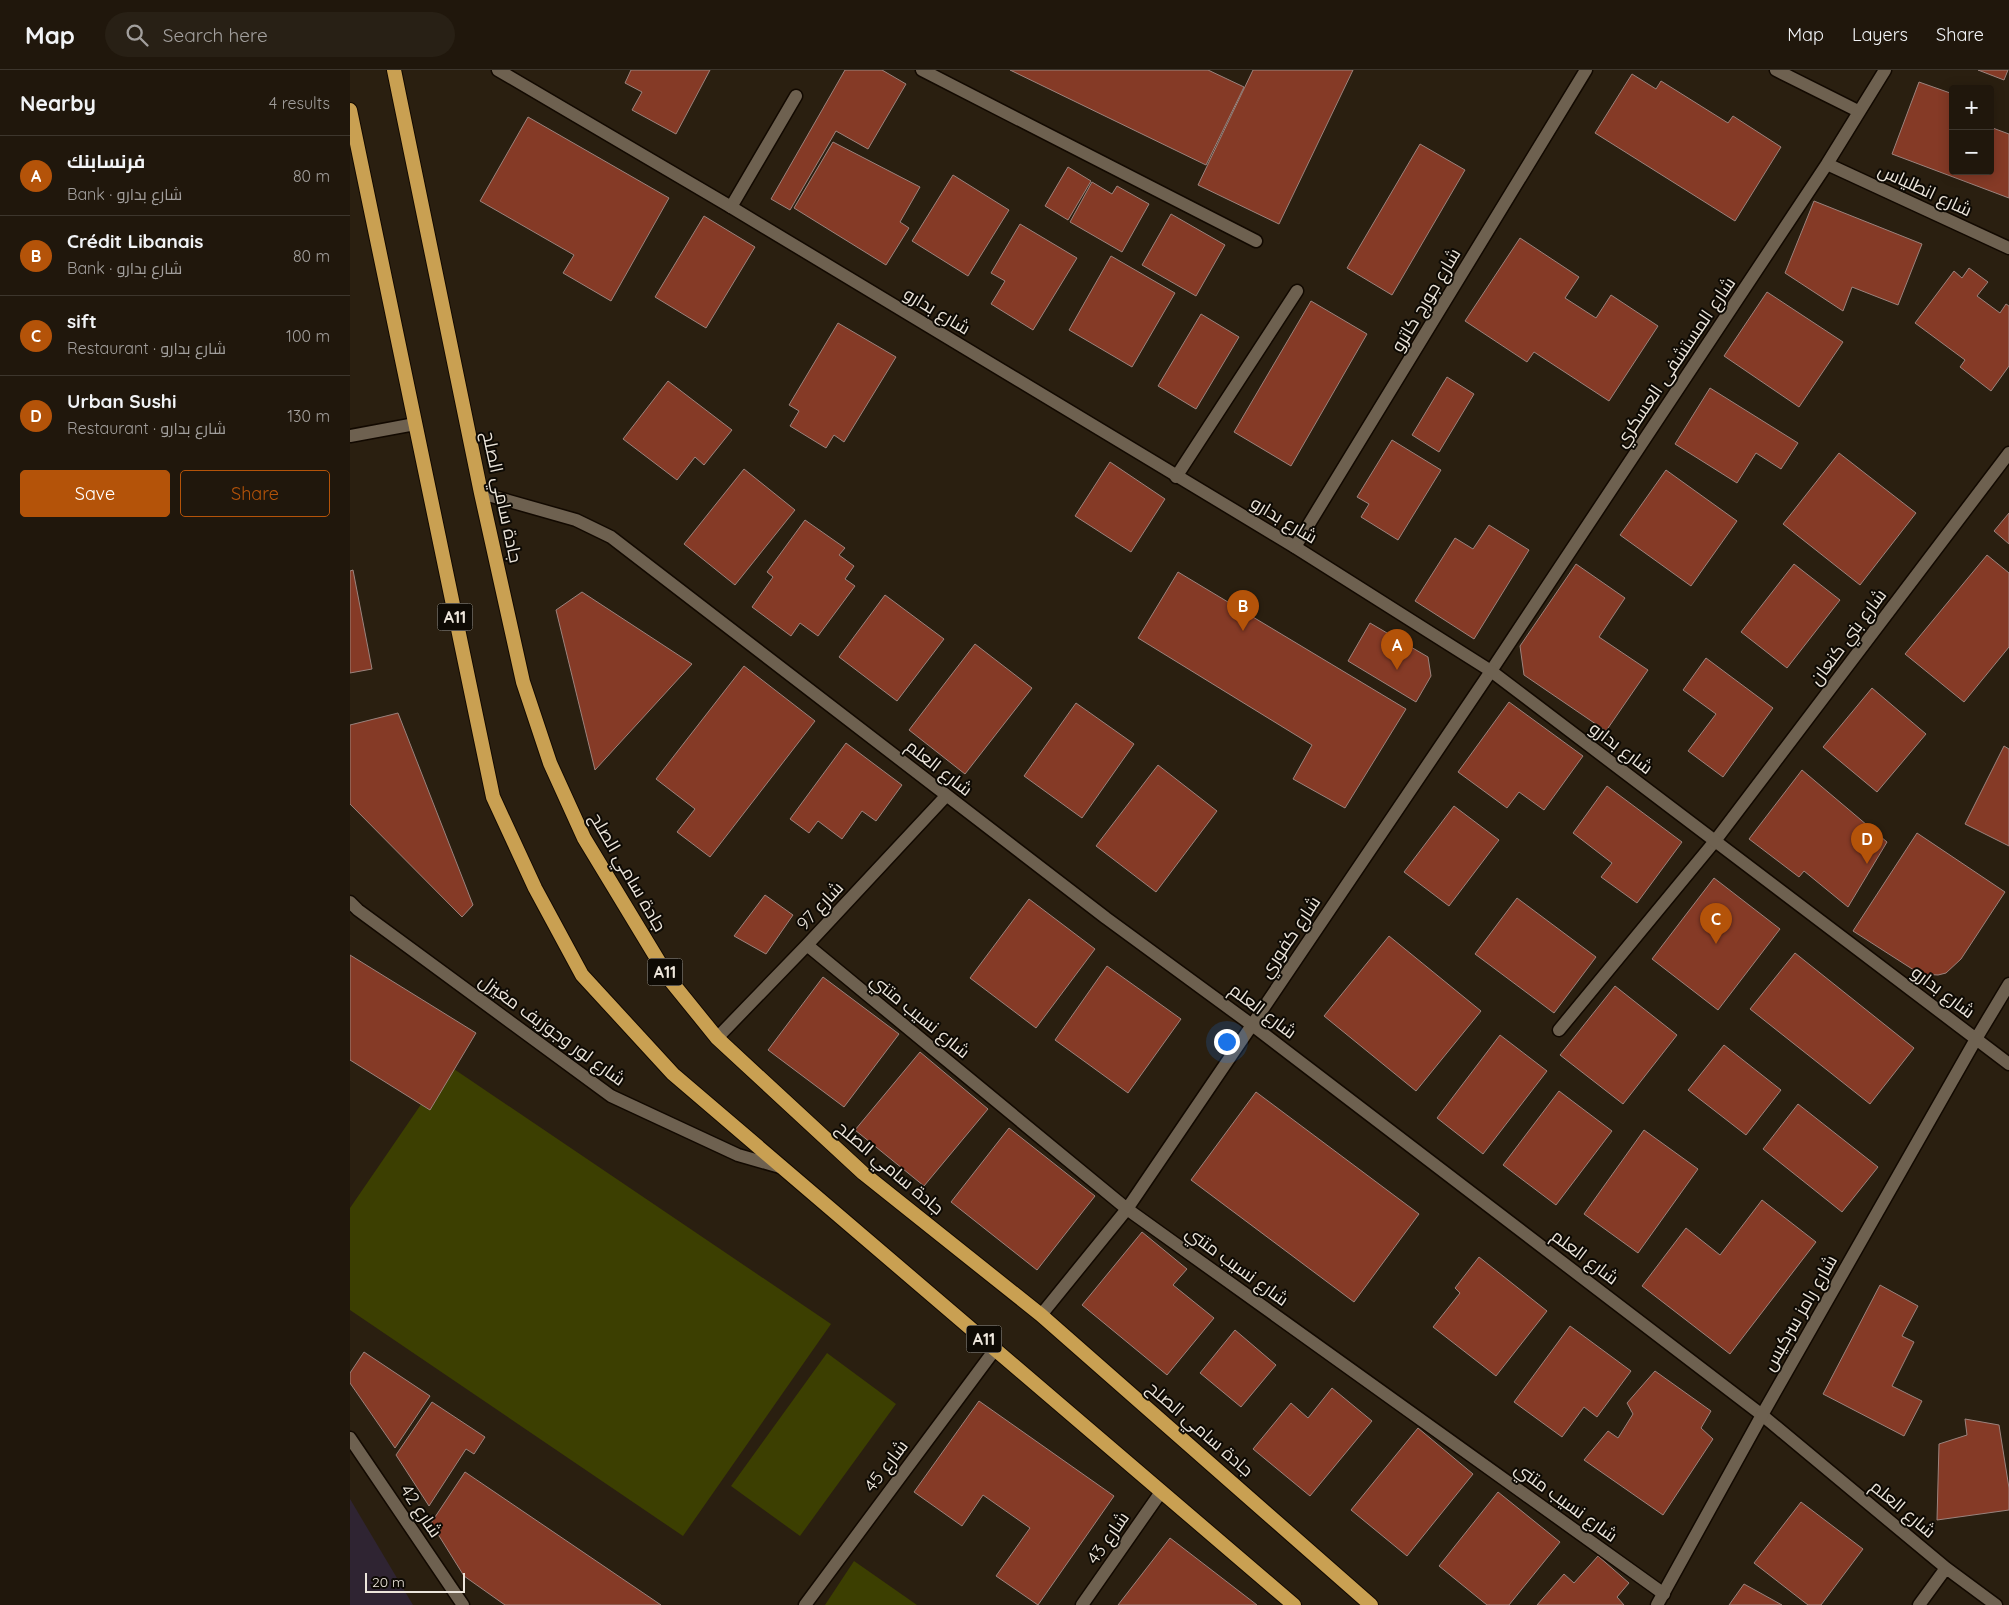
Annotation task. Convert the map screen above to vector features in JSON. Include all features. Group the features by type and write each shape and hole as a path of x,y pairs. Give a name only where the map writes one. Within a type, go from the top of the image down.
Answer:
{"highway":[{"name":"جادة سامي الصلح","path":"394,70 481,493 523,682 550,763 584,838 670,980 717,1038 863,1173 1041,1315 1371,1605"},
{"name":"A11","path":"350,110 493,797 534,888 582,975 673,1074 780,1167 996,1348 1294,1605"}],"street":[{"name":"شارع بدارو","path":"498,70 731,207 1295,548 1490,671 2009,1064"},
{"path":"922,70 1256,241"},
{"name":"شارع جورج كاترو","path":"1295,548 1586,70"},
{"path":"1776,70 1858,112"},
{"name":"شارع المستشفى العسكري","path":"1490,671 1827,164 1885,70"},
{"path":"731,207 796,96"},
{"name":"شارع انطلياس","path":"1827,164 2009,248"},
{"path":"1176,477 1298,291"},
{"path":"350,436 415,424"},
{"name":"شارع بني كنعان","path":"1559,1030 1715,841 2009,453"},
{"name":"شارع العلم","path":"481,493 576,520 611,538 1106,918 1252,1025 1762,1415 1946,1568 1996,1605"},
{"name":"شارع كفوري","path":"1041,1315 1127,1209 1490,671"},
{"name":"شارع 97","path":"717,1038 946,796"},
{"name":"شارع لور وجوزيف مغيزل","path":"350,902 358,910 611,1096 738,1155 780,1167"},
{"name":"شارع نسيب متني","path":"807,945 1127,1209 1660,1600"},
{"name":"شارع رامز سركيس","path":"1660,1600 1762,1415 2009,984"},
{"name":"شارع 45","path":"805,1605 996,1348"},
{"name":"شارع 42","path":"350,1438 464,1605"},
{"name":"شارع 43","path":"1082,1605 1162,1492"},
{"path":"1920,1605 1946,1568"}],"shaded area":[{"path":"448,1065 831,1324 683,1536 350,1310 350,1208"},
{"path":"827,1353 896,1404 800,1536 731,1486"},
{"path":"350,1499 413,1605 350,1605"},
{"path":"854,1561 917,1605 825,1605"}],"building":[{"path":"631,70 710,70 676,134 632,110 642,92 625,83"},
{"path":"845,70 882,70 906,84 868,149 836,131 790,210 771,199"},
{"path":"1010,70 1208,70 1244,87 1206,165"},
{"path":"1253,70 1353,70 1279,224 1198,185"},
{"path":"1978,70 2008,70 2004,80"},
{"path":"1632,74 1656,89 1661,81 1728,123 1733,116 1781,147 1735,221 1595,133"},
{"path":"1919,82 1949,93 1949,175 1994,175 1994,128 2009,134 2009,198 1892,154"},
{"path":"528,117 669,198 611,301 563,273 574,255 480,201"},
{"path":"833,142 920,187 900,222 909,228 886,265 794,208"},
{"path":"1420,144 1465,170 1392,295 1347,268"},
{"path":"1068,167 1091,181 1068,220 1045,206"},
{"path":"953,175 1009,210 968,276 912,241"},
{"path":"1092,182 1112,194 1117,186 1149,204 1122,252 1070,222"},
{"path":"1814,201 1922,244 1898,305 1852,287 1843,311 1785,273"},
{"path":"1171,214 1225,245 1196,296 1142,265"},
{"path":"704,216 755,247 706,328 655,297"},
{"path":"1020,224 1077,258 1033,330 991,304 1005,281 991,273"},
{"path":"1520,238 1579,277 1565,298 1596,318 1611,295 1658,326 1609,401 1534,352 1527,362 1465,321"},
{"path":"1111,256 1175,293 1132,367 1069,330"},
{"path":"1969,268 1988,282 1977,296 2000,313 2006,304 2009,306 2009,366 1991,391 1960,367 1965,360 1915,323 1954,271 1962,278"},
{"path":"1767,292 1843,342 1799,407 1724,356"},
{"path":"1311,301 1367,334 1291,466 1234,432"},
{"path":"1201,314 1239,337 1196,409 1158,386"},
{"path":"838,323 896,357 844,442 834,435 826,448 790,426 799,411 789,405"},
{"path":"1447,377 1474,394 1439,452 1412,435"},
{"path":"668,381 732,430 704,465 695,457 677,480 623,439"},
{"path":"1710,388 1798,443 1781,469 1756,453 1737,483 1675,444"},
{"path":"1392,440 1441,470 1398,540 1361,517 1369,504 1357,497"},
{"path":"1839,453 1916,513 1860,585 1783,524"},
{"path":"1110,462 1165,499 1131,552 1075,516"},
{"path":"744,469 795,510 735,585 684,544"},
{"path":"1666,470 1737,521 1691,586 1620,535"},
{"path":"2009,513 2009,544 1994,531"},
{"path":"805,520 845,548 839,555 854,566 845,579 855,586 818,636 800,623 791,636 752,607 773,577 767,572"},
{"path":"1489,525 1529,550 1474,639 1415,601 1455,538 1473,549"},
{"path":"1987,555 2009,573 2009,647 1964,702 1905,654"},
{"path":"1576,564 1625,598 1599,637 1648,670 1606,731 1524,675 1520,646"},
{"path":"1794,564 1840,600 1787,668 1741,632"},
{"path":"353,570 372,669 350,673 350,571"},
{"path":"1178,572 1406,709 1345,808 1293,779 1312,745 1138,638"},
{"path":"582,592 692,664 595,770 556,610"},
{"path":"885,595 944,639 897,701 839,657"},
{"path":"1370,623 1428,657 1431,676 1416,702 1348,661"},
{"path":"975,644 1032,688 965,774 909,730"},
{"path":"1706,658 1773,708 1723,777 1688,751 1716,714 1683,690"},
{"path":"744,666 815,721 710,857 677,832 695,809 656,779"},
{"path":"1872,688 1926,734 1877,792 1823,747"},
{"path":"1509,702 1583,756 1544,810 1519,792 1507,808 1458,772"},
{"path":"1076,703 1134,744 1082,818 1024,776"},
{"path":"398,713 473,905 462,917 350,804 350,725"},
{"path":"846,743 902,785 876,821 862,811 842,839 818,821 809,833 790,819"},
{"path":"2004,746 2009,749 2009,846 1965,824"},
{"path":"1158,765 1217,811 1156,892 1096,846"},
{"path":"1802,770 1887,842 1848,907 1804,871 1799,877 1749,839"},
{"path":"1607,786 1682,842 1637,903 1601,877 1612,863 1573,833"},
{"path":"1454,806 1499,840 1449,906 1404,872"},
{"path":"1917,833 2005,892 1961,959 1946,973 1938,975 1920,974 1853,931"},
{"path":"1714,878 1780,929 1718,1010 1652,959"},
{"path":"765,895 793,915 766,954 734,936"},
{"path":"1517,898 1596,957 1554,1013 1475,954"},
{"path":"1029,899 1095,949 1036,1028 970,978"},
{"path":"1389,936 1481,1011 1416,1091 1324,1016"},
{"path":"1795,953 1914,1048 1870,1104 1750,1009"},
{"path":"350,955 476,1033 430,1110 350,1060"},
{"path":"1107,966 1181,1019 1128,1093 1055,1040"},
{"path":"823,977 899,1034 844,1107 768,1050"},
{"path":"1615,986 1677,1035 1623,1104 1560,1055"},
{"path":"1500,1035 1547,1071 1483,1154 1437,1118"},
{"path":"1724,1045 1781,1090 1746,1135 1688,1090"},
{"path":"920,1052 988,1109 924,1186 855,1130"},
{"path":"1559,1091 1612,1131 1556,1205 1503,1165"},
{"path":"1256,1092 1419,1214 1354,1302 1191,1180"},
{"path":"1798,1104 1878,1167 1842,1212 1763,1149"},
{"path":"1009,1128 1095,1196 1037,1270 951,1202"},
{"path":"1644,1130 1698,1169 1638,1253 1584,1214"},
{"path":"1762,1200 1816,1242 1730,1354 1642,1286 1686,1228 1720,1255"},
{"path":"1142,1232 1187,1269 1173,1285 1214,1318 1167,1375 1082,1305"},
{"path":"1479,1257 1547,1311 1496,1376 1433,1327 1460,1293 1455,1288"},
{"path":"1880,1285 1918,1306 1902,1336 1914,1342 1892,1386 1922,1401 1904,1436 1823,1394"},
{"path":"1570,1326 1631,1371 1597,1417 1584,1407 1562,1437 1514,1402"},
{"path":"1235,1330 1276,1365 1241,1407 1200,1373"},
{"path":"364,1352 430,1396 395,1448 350,1383 350,1373"},
{"path":"1655,1371 1711,1411 1701,1428 1713,1439 1663,1515 1584,1460 1608,1431 1618,1438 1633,1414 1627,1403"},
{"path":"1332,1388 1372,1421 1310,1496 1253,1449 1291,1403 1308,1418"},
{"path":"979,1401 1114,1496 1038,1605 996,1576 1030,1528 983,1495 962,1526 914,1492"},
{"path":"432,1402 485,1437 474,1454 466,1449 429,1506 396,1455"},
{"path":"1965,1419 1999,1425 2009,1488 2009,1510 1937,1520 1939,1444 1967,1435"},
{"path":"1418,1428 1473,1474 1407,1556 1351,1510"},
{"path":"465,1472 661,1605 505,1605 464,1576 431,1523"},
{"path":"1498,1492 1560,1542 1509,1605 1487,1605 1439,1566"},
{"path":"1801,1502 1863,1549 1821,1605 1808,1605 1754,1563"},
{"path":"1170,1538 1257,1605 1118,1605"},
{"path":"1598,1556 1629,1583 1617,1597 1624,1605 1537,1605 1564,1574 1574,1583"},
{"path":"1744,1584 1782,1605 1729,1605"}],"place":[{"name":"Crédit Libanais","path":"1243,631"},
{"name":"فرنسابنك","path":"1397,670"},
{"name":"Urban Sushi","path":"1867,864"},
{"name":"sift","path":"1716,944"}]}
